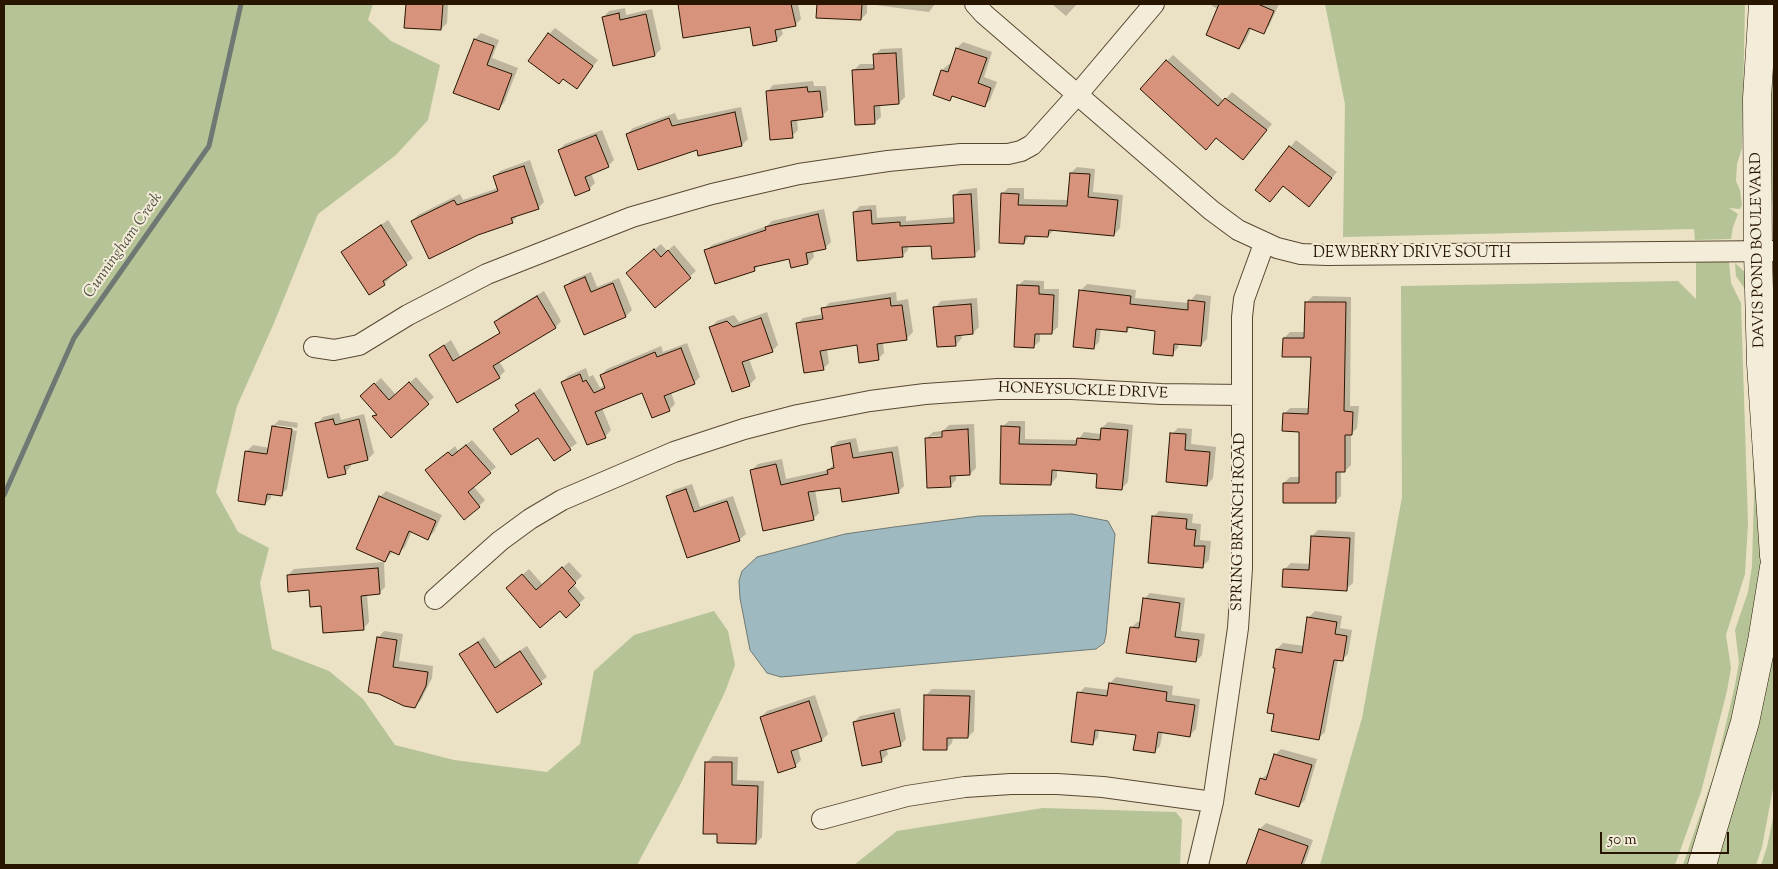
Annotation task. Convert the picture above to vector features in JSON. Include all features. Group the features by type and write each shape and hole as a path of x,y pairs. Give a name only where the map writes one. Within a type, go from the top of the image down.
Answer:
{"street":[{"name":"DEWBERRY DRIVE SOUTH","path":"976,4 984,14 1211,210 1238,230 1264,244 1302,254 1327,256 1766,251"},
{"path":"314,347 334,350 359,345 408,315 487,274 632,217 712,194 799,174 879,162 961,154 1008,154 1021,151 1032,145 1154,4"},
{"name":"DAVIS POND BOULEVARD","path":"1763,4 1757,98 1766,251 1761,364 1774,556"},
{"name":"SPRING BRANCH ROAD","path":"1198,865 1213,802 1238,628 1242,568 1242,317 1244,300 1264,244"},
{"name":"HONEYSUCKLE DRIVE","path":"435,599 500,541 530,519 562,500 674,452 744,429 798,415 879,400 998,389 1072,389 1161,394 1242,395"},
{"path":"1702,865 1745,722 1762,641 1774,567"},
{"path":"822,818 908,796 964,787 1010,784 1057,784 1103,787 1213,802"}],"green space":[{"path":"4,4 373,4 368,20 391,41 440,65 428,120 396,155 318,214 274,323 237,406 216,492 238,532 269,548 260,583 272,649 329,671 363,699 395,745 454,760 547,772 580,744 594,671 634,635 714,611 728,631 735,665 725,692 679,787 637,865 4,865"},
{"path":"1325,4 1745,4 1742,148 1737,164 1736,181 1740,190 1742,205 1740,209 1729,208 1738,214 1731,239 1695,240 1694,229 1343,237 1345,104"},
{"path":"1774,4 1774,212 1771,193 1768,105"},
{"path":"1696,261 1729,262 1731,283 1741,303 1748,523 1745,574 1726,635 1731,668 1727,691 1701,792 1675,865 1320,865 1362,718 1402,497 1401,286 1678,281 1696,299"},
{"path":"1735,263 1747,274 1762,564 1748,666 1692,865 1683,865 1715,771 1735,685 1739,662 1735,630 1748,592 1752,566 1754,495 1747,292 1736,276"},
{"path":"1774,630 1774,783 1762,847 1756,865 1711,865"},
{"path":"1043,808 1176,812 1182,820 1180,865 854,865 897,831"},
{"path":"1774,813 1774,865 1761,865 1767,847"}],"water":[{"path":"1072,514 1108,521 1115,534 1106,635 1104,643 1096,649 781,677 767,673 750,650 740,598 739,581 742,571 757,557 845,534 894,527 979,516"}],"building":[{"path":"406,4 443,4 441,30 404,28"},
{"path":"678,4 791,4 796,26 775,30 777,41 753,46 750,27 683,38"},
{"path":"817,4 862,4 861,20 816,18"},
{"path":"1219,4 1258,4 1274,11 1264,34 1249,28 1239,49 1206,35"},
{"path":"619,13 620,20 646,14 655,56 613,66 602,17"},
{"path":"548,33 593,66 577,89 563,79 559,84 528,61"},
{"path":"474,39 494,46 487,65 512,74 499,110 453,93"},
{"path":"956,48 987,58 978,83 991,88 985,107 952,96 950,101 933,95 941,70 948,72"},
{"path":"896,53 899,104 874,106 875,124 855,125 852,70 874,69 873,54"},
{"path":"1166,60 1218,106 1225,98 1267,130 1243,160 1216,138 1206,150 1140,89"},
{"path":"807,87 808,92 820,91 823,117 791,121 793,138 770,140 766,91"},
{"path":"735,112 742,146 698,156 697,150 638,170 626,134 669,118 672,126"},
{"path":"596,135 609,167 585,177 590,190 575,196 558,150"},
{"path":"1289,146 1332,178 1309,207 1283,186 1270,202 1255,190"},
{"path":"524,166 539,209 511,218 513,223 478,235 429,259 411,221 454,200 457,205 498,191 493,176"},
{"path":"1070,173 1090,174 1088,197 1118,200 1114,236 1049,230 1048,237 1025,236 1024,244 999,243 1001,193 1019,194 1018,205 1067,206"},
{"path":"971,194 975,257 932,259 931,246 902,247 903,257 857,261 853,212 871,210 872,224 900,222 900,226 954,223 953,195"},
{"path":"818,214 826,249 806,253 808,264 791,268 789,259 754,267 755,271 715,284 704,250 766,230 765,227"},
{"path":"381,225 407,265 383,281 385,285 369,295 341,252"},
{"path":"654,249 661,257 668,250 691,278 655,308 626,273"},
{"path":"585,277 591,292 613,283 626,317 584,335 564,286"},
{"path":"1017,285 1039,286 1039,294 1054,295 1052,334 1035,334 1034,348 1014,347"},
{"path":"1079,290 1131,296 1130,304 1188,310 1188,300 1205,302 1201,346 1174,344 1173,356 1153,354 1155,331 1127,327 1127,332 1096,329 1094,349 1073,347"},
{"path":"537,296 556,328 493,366 500,378 457,403 429,355 444,345 453,361 500,333 494,322"},
{"path":"890,298 891,306 902,305 907,340 877,344 879,360 859,363 857,345 820,351 824,370 804,373 796,323 823,319 821,308"},
{"path":"1305,302 1346,302 1344,411 1353,412 1352,435 1345,435 1345,472 1336,472 1336,503 1283,503 1283,483 1299,483 1299,432 1282,431 1283,413 1308,414 1311,357 1282,357 1283,338 1304,338"},
{"path":"971,304 973,334 955,336 956,346 937,347 933,307"},
{"path":"761,318 773,352 742,362 750,386 732,392 709,327 727,321 733,327"},
{"path":"681,348 695,384 664,396 670,411 652,418 642,393 595,412 606,438 587,445 561,382 580,374 583,382 586,380 594,393 605,388 600,375 655,352 657,357"},
{"path":"409,382 429,404 391,438 372,416 377,415 360,396 374,383 389,400"},
{"path":"534,393 571,450 554,461 538,438 511,455 493,429 519,411 515,405"},
{"path":"333,419 335,425 359,419 368,460 344,466 346,474 328,478 315,423"},
{"path":"272,426 292,429 282,496 267,494 265,505 238,501 245,451 267,454"},
{"path":"1001,426 1020,427 1019,444 1076,445 1077,438 1100,440 1101,428 1128,430 1122,490 1096,488 1097,474 1052,470 1051,485 1000,484"},
{"path":"968,429 970,475 950,476 951,487 927,488 925,438 942,437 942,431"},
{"path":"1170,433 1186,434 1185,450 1210,452 1207,486 1166,482"},
{"path":"850,443 853,458 892,452 899,493 842,502 840,488 808,492 814,520 763,531 750,470 776,464 781,485 828,474 827,470 834,468 831,447"},
{"path":"466,445 491,473 468,492 480,507 464,520 425,470 448,452 452,456"},
{"path":"686,489 694,512 727,501 740,541 687,558 666,496"},
{"path":"379,496 436,521 428,540 409,531 399,555 390,551 385,562 356,549"},
{"path":"1152,516 1187,519 1186,529 1196,530 1194,546 1205,546 1203,568 1148,563"},
{"path":"1311,536 1350,538 1347,591 1282,587 1283,569 1309,570"},
{"path":"562,567 576,583 568,591 580,605 566,618 560,611 540,628 506,588 522,574 536,590"},
{"path":"378,568 380,594 361,596 364,630 323,633 321,606 310,607 309,590 288,592 287,575"},
{"path":"1143,598 1180,603 1175,637 1199,640 1196,662 1126,653 1130,627 1139,628"},
{"path":"1307,617 1337,622 1335,634 1347,636 1343,661 1334,660 1319,740 1271,731 1274,714 1267,713 1275,668 1273,668 1276,649 1302,653"},
{"path":"377,637 397,640 393,667 428,672 426,686 415,708 404,706 379,694 368,692"},
{"path":"478,642 495,668 520,651 542,684 497,713 459,654"},
{"path":"1109,683 1167,692 1166,701 1195,705 1190,737 1158,732 1155,753 1133,750 1136,735 1095,730 1093,745 1071,742 1077,692 1107,696"},
{"path":"924,695 970,696 968,738 947,738 947,750 923,750"},
{"path":"809,701 822,741 791,751 796,767 778,773 760,717"},
{"path":"894,713 901,746 880,751 882,762 862,766 853,722"},
{"path":"1274,754 1312,765 1299,807 1255,794 1260,778 1266,780"},
{"path":"705,762 732,762 732,785 758,786 756,844 717,843 717,834 703,834"},
{"path":"1259,829 1308,846 1301,865 1246,865"}],"waterway":[{"name":"Cunningham Creek","path":"4,495 74,338 209,146 241,4"}]}
